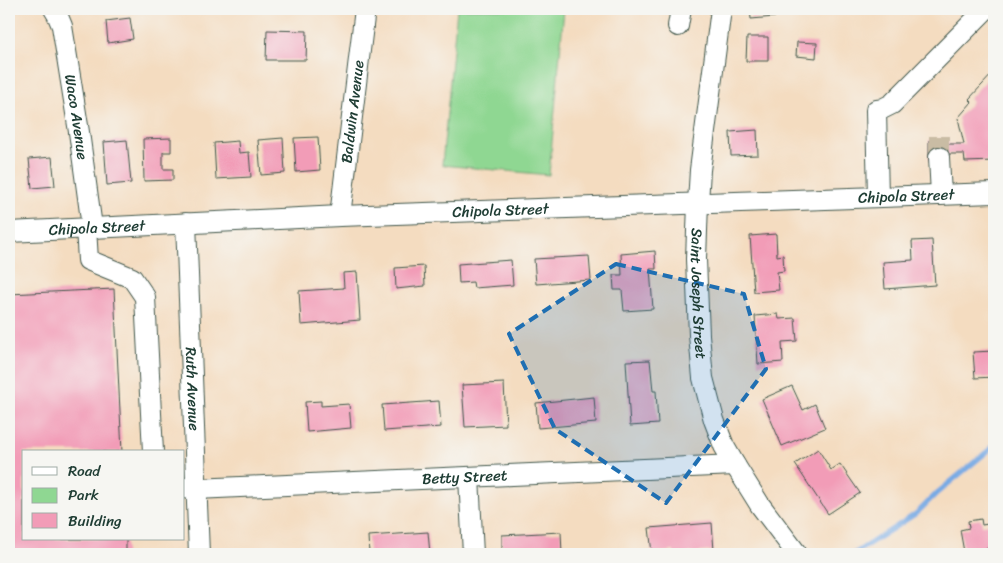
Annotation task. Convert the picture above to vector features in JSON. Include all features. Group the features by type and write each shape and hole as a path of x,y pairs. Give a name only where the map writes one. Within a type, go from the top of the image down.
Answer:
{"street":[{"name":"Waco Avenue","path":"54,9 62,26 80,132 89,227 88,260 132,278 145,297 153,450"},
{"name":"Baldwin Avenue","path":"340,216 366,9"},
{"name":"Saint Joseph Street","path":"721,9 700,170 698,203 696,259 703,378 714,420 734,465 760,505 797,554"},
{"path":"878,197 876,110 892,104 986,9"},
{"path":"939,157 941,195"},
{"name":"Chipola Street","path":"9,232 340,216 994,193"},
{"name":"Ruth Avenue","path":"186,223 190,489 199,554"},
{"name":"Betty Street","path":"190,489 734,465"},
{"path":"469,477 473,554"}],"highlighted area":[{"path":"616,264 744,294 766,369 666,503 555,429 509,334"}],"green space":[{"path":"457,9 564,9 549,175 442,165"}],"building":[{"path":"750,9 775,9 775,17 751,19"},
{"path":"130,18 133,39 108,43 106,21"},
{"path":"267,30 307,31 306,60 266,60"},
{"path":"747,37 768,37 768,61 746,61"},
{"path":"797,42 817,43 816,58 796,56"},
{"path":"994,72 994,161 965,162 964,154 948,154 948,159 929,160 929,140 948,139 948,144 964,144 958,118 972,102 969,99"},
{"path":"757,130 758,155 731,156 730,132"},
{"path":"318,137 320,170 296,172 294,138"},
{"path":"171,138 171,152 163,152 163,169 173,169 173,180 144,181 143,139"},
{"path":"283,138 285,173 261,175 258,140"},
{"path":"127,140 131,183 107,185 104,142"},
{"path":"238,141 239,153 249,152 251,177 216,179 214,143"},
{"path":"52,157 55,186 32,188 29,159"},
{"path":"9,159 11,159 14,187 9,188"},
{"path":"776,234 777,256 783,255 784,271 777,272 779,290 754,292 750,236"},
{"path":"932,240 935,285 885,289 883,262 913,260 912,241"},
{"path":"655,251 656,269 650,269 653,309 624,311 622,290 614,290 613,275 622,275 621,254"},
{"path":"589,256 591,280 536,284 534,259"},
{"path":"511,260 513,285 474,288 473,282 459,283 458,264"},
{"path":"424,266 425,286 396,289 395,268"},
{"path":"357,272 360,320 301,325 299,291 344,288 343,273"},
{"path":"114,289 122,450 22,450 22,540 126,540 126,554 9,554 9,294"},
{"path":"778,314 779,319 795,318 797,341 782,342 783,362 758,364 755,316"},
{"path":"994,351 994,377 975,378 973,352"},
{"path":"650,360 653,391 656,391 658,424 630,426 626,361"},
{"path":"504,383 506,425 465,427 462,385"},
{"path":"792,386 803,410 815,404 825,428 782,446 762,399"},
{"path":"594,397 596,423 538,428 536,403"},
{"path":"321,401 321,406 349,404 351,428 307,432 305,402"},
{"path":"439,401 441,427 384,431 382,405"},
{"path":"818,449 831,470 840,464 860,493 828,514 795,464"},
{"path":"981,519 982,525 994,523 994,547 964,552 960,530 969,528 968,521"},
{"path":"712,523 714,551 688,554 674,554 674,551 652,553 649,528"},
{"path":"428,532 430,554 369,554 368,536"},
{"path":"561,532 562,554 502,554 502,535"}],"waterway":[{"path":"851,554 917,513 937,493 994,446"}],"tunnel":[{"path":"939,136 939,157"}]}
